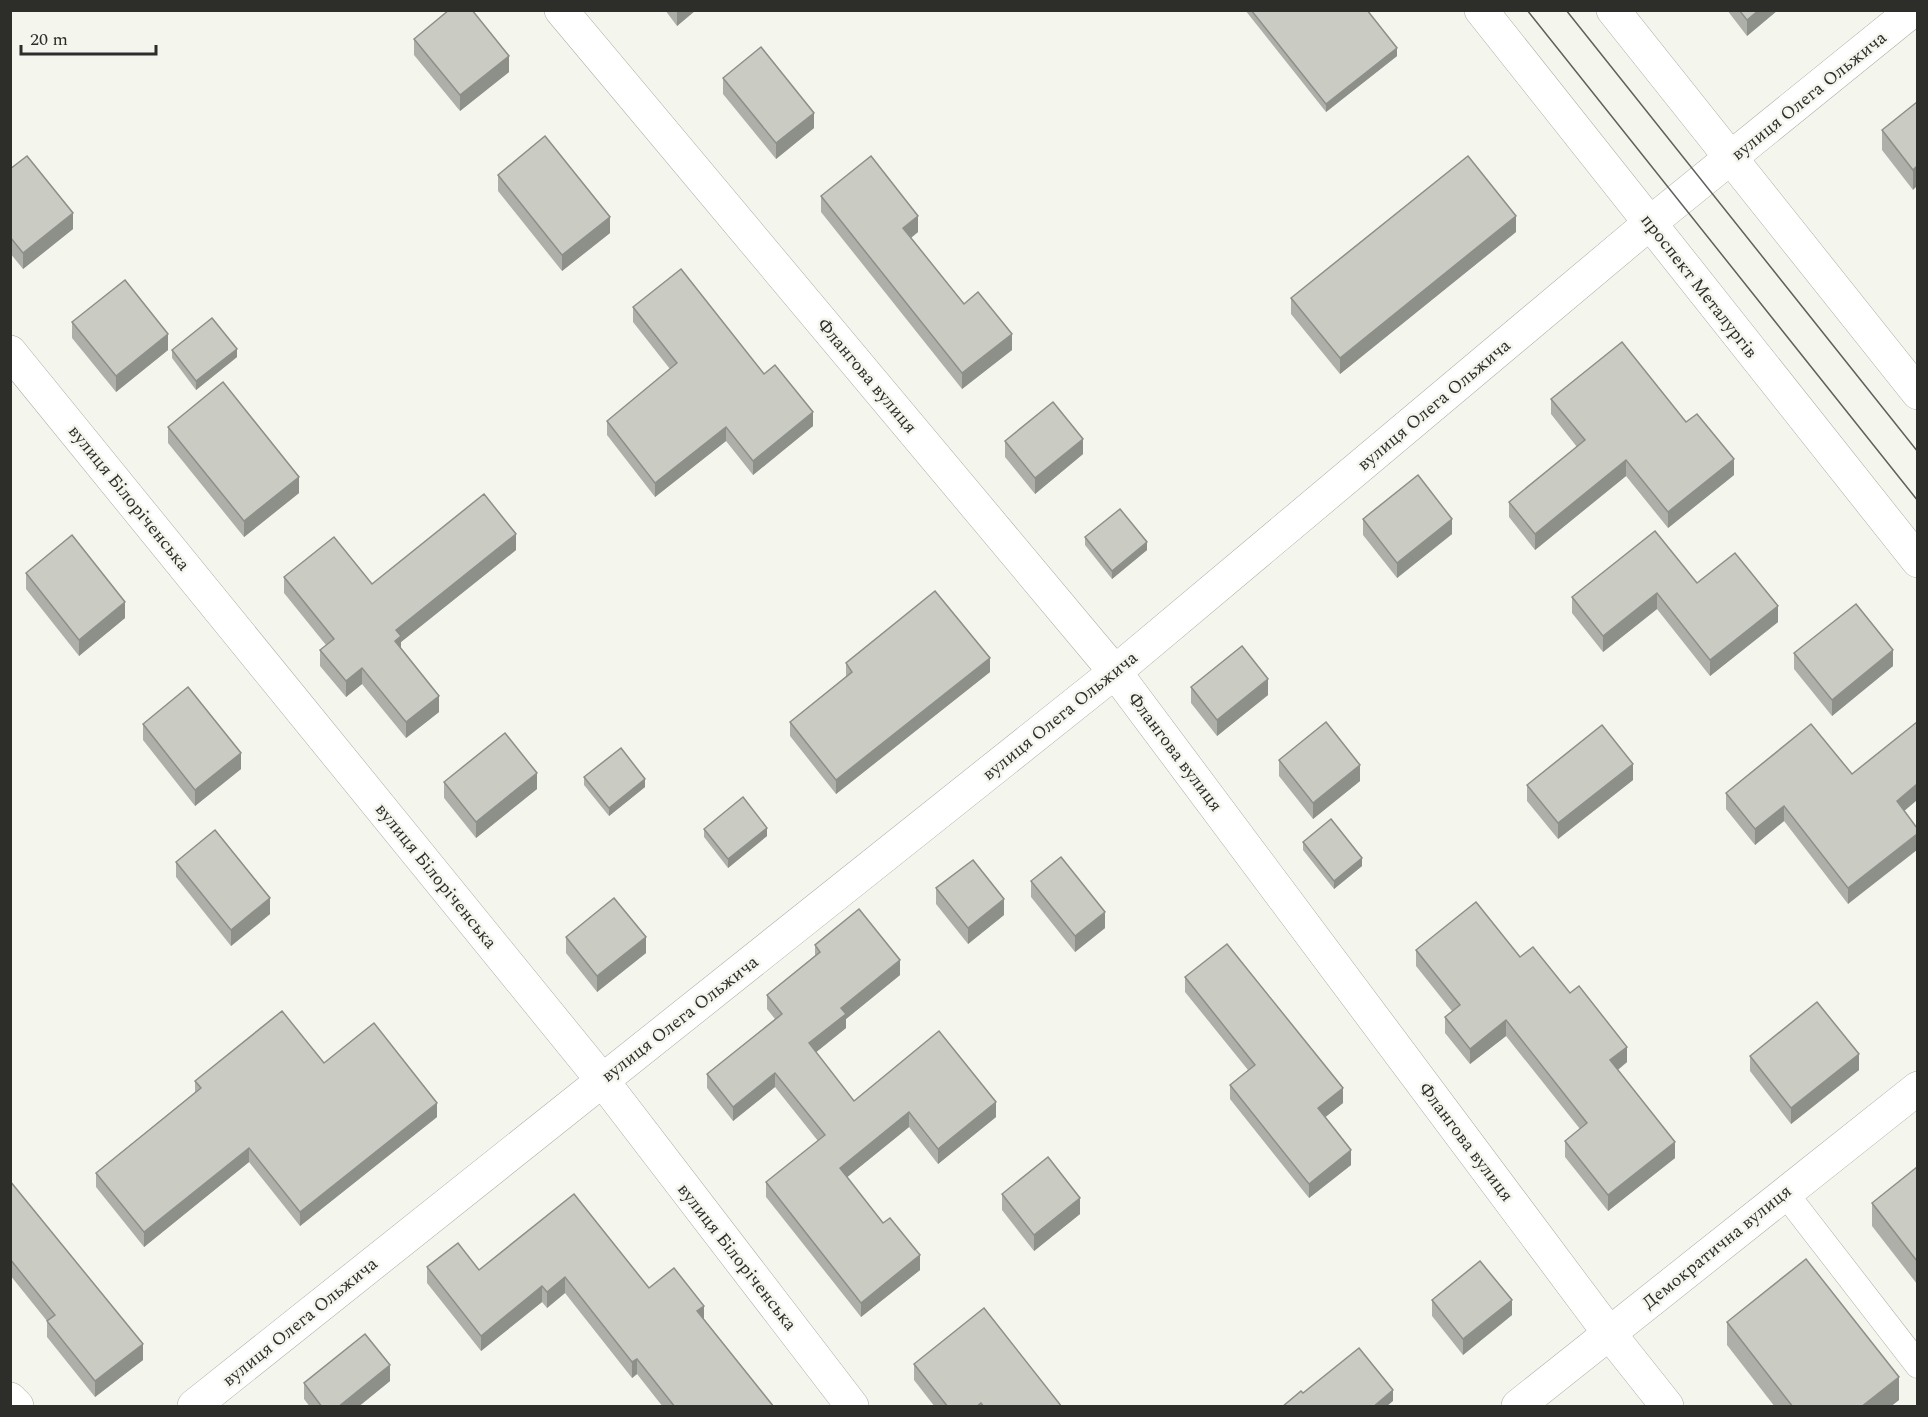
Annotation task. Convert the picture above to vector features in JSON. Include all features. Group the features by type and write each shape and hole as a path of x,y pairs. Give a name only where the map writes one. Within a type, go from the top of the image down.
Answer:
{"street":[{"name":"Флангова вулиця","path":"561,10 1115,672 1609,1334 1667,1407"},
{"name":"проспект Металургів","path":"1481,10 1917,561"},
{"path":"1613,10 1917,393"},
{"name":"вулиця Олега Ольжича","path":"194,1407 1115,672 1650,224 1914,10"},
{"name":"вулиця Білоріченська","path":"10,352 602,1080 852,1407"},
{"name":"Демократична вулиця","path":"1518,1407 1917,1088"},
{"path":"10,1399 17,1407"}],"lane":[{"path":"1785,1193 1917,1365"}],"building":[{"path":"449,10 472,10 509,56 460,95 414,39"},
{"path":"1251,10 1367,10 1397,48 1326,104"},
{"path":"1739,10 1759,10 1747,20"},
{"path":"761,47 814,113 776,143 723,78"},
{"path":"1917,102 1917,166 1913,170 1882,130"},
{"path":"545,136 610,217 562,255 498,175"},
{"path":"27,156 73,213 23,253 10,237 10,169"},
{"path":"871,156 918,216 903,228 964,304 978,292 1012,334 962,373 821,196"},
{"path":"1468,156 1516,216 1340,358 1291,298"},
{"path":"681,269 764,374 775,365 813,412 753,461 726,427 655,483 607,421 677,363 633,307"},
{"path":"125,280 168,334 116,376 72,322"},
{"path":"212,318 237,349 196,381 172,350"},
{"path":"1622,342 1686,422 1697,414 1734,459 1668,512 1626,460 1535,534 1509,502 1585,440 1551,399"},
{"path":"223,382 299,477 244,521 168,427"},
{"path":"1053,402 1083,439 1035,478 1005,441"},
{"path":"1418,475 1452,519 1397,563 1363,519"},
{"path":"484,494 516,534 396,630 401,636 395,641 439,696 406,722 362,668 346,681 320,650 334,639 284,577 334,537 372,584"},
{"path":"1120,509 1147,542 1112,571 1085,537"},
{"path":"1655,531 1697,583 1735,553 1778,606 1710,660 1657,593 1603,636 1572,597"},
{"path":"72,535 125,602 79,640 26,573"},
{"path":"935,591 990,658 836,780 790,722 852,672 846,663"},
{"path":"1856,604 1893,650 1832,700 1794,653"},
{"path":"1242,646 1268,679 1217,720 1191,687"},
{"path":"188,687 241,753 195,790 143,724"},
{"path":"1326,722 1360,765 1313,803 1279,760"},
{"path":"1917,722 1917,784 1897,801 1917,828 1917,834 1848,888 1784,806 1755,829 1726,793 1811,724 1852,774"},
{"path":"1602,725 1633,764 1558,823 1527,785"},
{"path":"505,733 537,773 476,822 444,782"},
{"path":"621,748 645,779 609,808 584,777"},
{"path":"743,797 767,828 728,859 704,829"},
{"path":"1331,819 1362,858 1334,881 1303,842"},
{"path":"215,830 270,898 231,930 176,862"},
{"path":"1061,857 1105,912 1075,936 1031,881"},
{"path":"973,860 1004,899 968,928 936,888"},
{"path":"614,898 646,937 597,976 566,937"},
{"path":"1476,902 1520,957 1533,947 1570,993 1579,986 1627,1047 1610,1060 1675,1142 1608,1195 1565,1141 1587,1123 1506,1020 1470,1049 1445,1017 1460,1005 1416,950"},
{"path":"859,909 900,960 841,1008 846,1014 809,1043 854,1101 939,1031 996,1102 938,1149 909,1112 840,1168 883,1223 890,1218 920,1255 861,1303 766,1182 825,1135 775,1073 733,1107 707,1074 782,1014 767,995 820,952 815,945"},
{"path":"1227,944 1343,1088 1318,1108 1351,1150 1309,1184 1230,1085 1255,1065 1185,977"},
{"path":"1817,1002 1859,1054 1791,1108 1750,1056"},
{"path":"282,1011 324,1063 374,1023 437,1103 300,1212 249,1148 144,1232 96,1173 201,1088 195,1081"},
{"path":"1048,1157 1080,1198 1034,1235 1002,1194"},
{"path":"1917,1167 1917,1261 1872,1203"},
{"path":"10,1181 143,1344 95,1381 47,1321 55,1315 10,1259"},
{"path":"574,1194 649,1288 674,1268 704,1306 697,1311 774,1407 675,1407 637,1359 632,1362 565,1277 547,1292 542,1286 481,1336 427,1267 458,1243 479,1270"},
{"path":"1806,1259 1899,1377 1861,1407 1793,1407 1727,1322"},
{"path":"1480,1261 1512,1300 1463,1339 1432,1300"},
{"path":"984,1308 1062,1407 984,1407 981,1403 976,1407 948,1407 914,1364"},
{"path":"365,1334 390,1365 338,1407 322,1407 304,1383"},
{"path":"1359,1348 1393,1390 1373,1407 1282,1407 1301,1391 1303,1393"}],"tram line":[{"path":"1527,10 1918,501"},
{"path":"1566,10 1918,452"}]}
